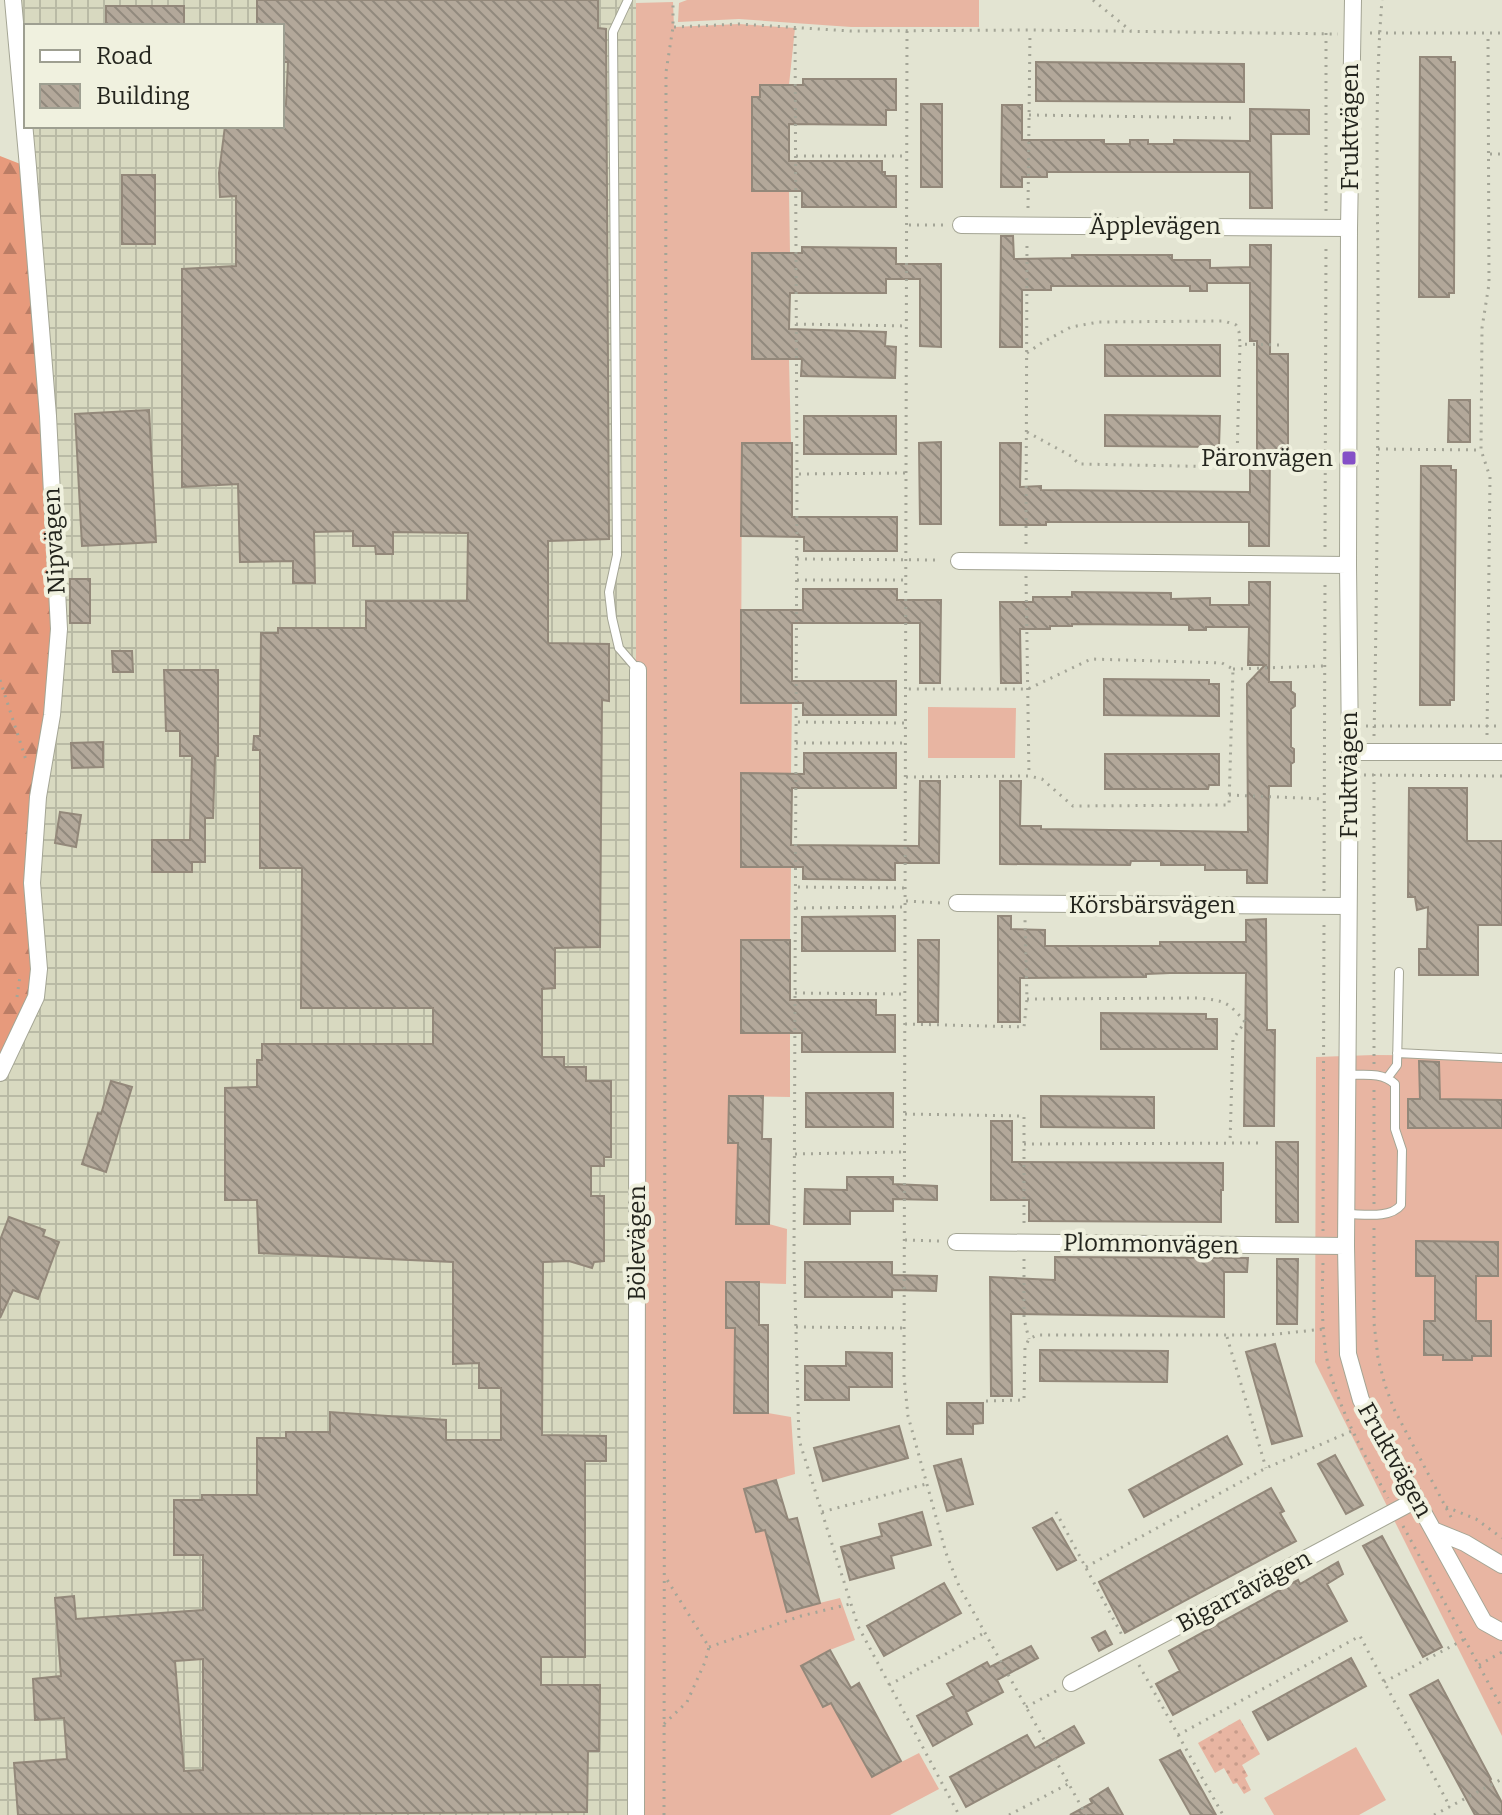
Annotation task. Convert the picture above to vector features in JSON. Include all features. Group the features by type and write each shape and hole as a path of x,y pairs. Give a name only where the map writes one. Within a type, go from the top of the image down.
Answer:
{"street":[{"name":"Nipvägen","path":"13,0 24,122"},
{"name":"Fruktvägen","path":"1353,0 1349,228 1348,1354 1361,1400 1416,1500 1484,1622 1502,1632"},
{"name":"Nipvägen","path":"0,1073 36,997 39,969 32,883 38,797 52,715 59,629 48,416 24,128"},
{"name":"Äpplevägen","path":"961,225 1349,228"},
{"path":"959,561 1348,565"},
{"name":"Bölevägen","path":"636,1815 638,670"},
{"path":"1350,752 1494,752"},
{"name":"Körsbärsvägen","path":"957,903 1347,906"},
{"name":"Plommonvägen","path":"956,1242 1346,1246"},
{"name":"Bigarråvägen","path":"1071,1683 1416,1500"},
{"name":"Fruktvägen","path":"1433,1530 1465,1543 1502,1565"}],"lane":[{"path":"628,0 613,32 617,555 609,592 619,648 638,670"},
{"path":"1388,1077 1397,1065 1399,972"},
{"path":"1397,1053 1502,1058"},
{"path":"1346,1075 1374,1074 1388,1077 1395,1084 1395,1129 1402,1150 1401,1205 1396,1211 1346,1214"}],"path":[{"path":"664,1815 666,72 673,27 673,0"},
{"path":"1093,0 1131,31"},
{"path":"1382,0 1377,131 1374,1323 1378,1358 1394,1409 1465,1543"},
{"path":"673,27 739,24 851,31 1502,33"},
{"path":"795,28 795,1154 799,1440 858,1626 959,1815"},
{"path":"1029,776 1026,562 1030,30"},
{"path":"907,31 904,1377 908,1416 946,1553 959,1586 1086,1815"},
{"path":"1488,33 1489,284 1482,328 1481,450 1490,477 1487,726 1494,752"},
{"path":"1029,115 1236,118"},
{"path":"1489,154 1502,154"},
{"path":"796,156 908,156"},
{"path":"908,225 961,225"},
{"path":"1027,353 1071,327 1099,322 1224,321 1236,325 1240,344 1237,459 1232,467 1079,464 1071,456 1027,432"},
{"path":"796,324 907,326"},
{"path":"1240,344 1279,345"},
{"path":"1378,449 1481,450"},
{"path":"1237,459 1280,460"},
{"path":"797,474 907,473"},
{"path":"797,559 959,561"},
{"path":"797,580 907,580"},
{"path":"906,689 1028,689 1091,659 1222,663 1233,669 1324,666"},
{"path":"906,777 1029,776 1042,779 1073,806 1229,805 1233,669"},
{"path":"0,680 29,768"},
{"path":"796,722 906,723"},
{"path":"1349,726 1502,726"},
{"path":"796,743 906,743"},
{"path":"1350,773 1374,776 1502,776"},
{"path":"1229,795 1324,799"},
{"path":"796,887 906,888"},
{"path":"796,908 957,903"},
{"path":"905,1024 1024,1027 1027,999 1025,904"},
{"path":"17,999 21,969"},
{"path":"795,993 906,994"},
{"path":"1027,999 1199,998 1230,1004 1245,1022 1233,1039 1230,1143"},
{"path":"905,1114 1024,1116 1024,1319 1029,1339"},
{"path":"1024,1144 1258,1143"},
{"path":"795,1154 905,1152"},
{"path":"905,1240 956,1242"},
{"path":"796,1327 904,1328"},
{"path":"986,1401 1024,1400 1025,1347 1029,1339 1037,1335 1227,1336 1324,1329"},
{"path":"1227,1336 1266,1468"},
{"path":"1086,1567 1266,1468 1352,1431"},
{"path":"822,1512 927,1483"},
{"path":"1446,1507 1476,1519 1502,1538"},
{"path":"664,1724 687,1702 709,1647 665,1575"},
{"path":"709,1647 801,1616 850,1604"},
{"path":"889,1685 984,1633"},
{"path":"1178,1735 1360,1636 1450,1807"},
{"path":"1384,1682 1465,1639"},
{"path":"1502,1652 1479,1665 1502,1708"},
{"path":"1026,1707 1071,1683"},
{"path":"1434,1815 1502,1779"},
{"path":"1009,1815 1068,1784"}],"shaded area":[{"path":"13,0 636,0 636,1815 0,1815 0,1073 32,883 52,715"},
{"path":"687,0 979,0 979,27 851,27 739,19 678,22 679,3"},
{"path":"673,2 674,27 739,24 795,28 789,85 761,85 760,97 752,98 752,190 789,191 790,253 752,253 752,358 789,359 791,444 742,444 741,702 792,701 791,774 742,773 791,865 790,940 741,940 741,1033 790,1031 790,1097 729,1096 738,1143 737,1223 769,1224 787,1229 786,1284 727,1282 726,1327 735,1328 734,1413 791,1417 795,1474 744,1489 756,1532 765,1530 787,1611 840,1598 855,1640 801,1666 822,1706 831,1703 872,1777 919,1753 939,1789 890,1815 636,1815 636,3"},
{"path":"928,707 1016,708 1015,758 928,758"},
{"path":"1502,1056 1502,1736 1315,1362 1316,1057"},
{"path":"1240,1719 1260,1754 1242,1765 1251,1790 1244,1794 1237,1783 1233,1784 1224,1768 1215,1773 1198,1743"},
{"path":"1356,1747 1386,1800 1359,1815 1274,1815 1264,1798"}],"green space":[{"path":"0,156 28,167 59,629 38,797 39,969 0,1073"}],"building":[{"path":"257,0 598,0 598,28 606,29 609,539 548,541 548,643 609,644 609,701 602,700 600,947 555,948 555,988 542,989 542,1057 564,1057 564,1067 586,1067 586,1081 611,1081 611,1157 604,1157 604,1166 591,1166 591,1196 604,1196 604,1261 594,1262 592,1268 569,1261 543,1262 542,1435 606,1436 606,1461 585,1461 585,1657 541,1657 541,1685 600,1685 599,1751 588,1751 587,1812 18,1815 14,1763 67,1759 64,1718 35,1720 33,1679 61,1676 55,1598 74,1596 76,1619 203,1610 203,1555 174,1555 174,1500 202,1500 202,1495 257,1495 257,1438 286,1438 286,1432 330,1432 330,1412 446,1420 446,1440 501,1440 501,1388 479,1388 479,1363 453,1364 453,1262 259,1253 257,1200 225,1200 225,1088 257,1087 257,1060 262,1060 262,1044 433,1044 433,1008 301,1008 302,868 260,868 260,750 253,750 254,736 260,736 261,633 278,633 278,628 366,628 366,601 467,601 468,533 393,532 393,554 376,554 375,546 353,546 353,531 314,532 315,583 293,583 293,561 240,562 238,484 182,487 182,269 236,266 236,196 220,197 219,173 225,128 284,128 288,62 284,62 284,24 257,24","holes":["203,1659 203,1770 184,1771 175,1661"]},
{"path":"106,6 184,6 184,24 106,24"},
{"path":"1420,57 1451,57 1451,62 1455,62 1454,293 1449,293 1449,297 1419,297"},
{"path":"1036,62 1244,64 1244,102 1036,101"},
{"path":"803,79 896,79 896,110 886,110 886,125 789,124 789,161 882,161 885,176 896,176 896,207 802,207 802,191 752,191 752,97 760,97 760,85 803,85"},
{"path":"921,104 942,104 942,187 921,187"},
{"path":"1002,105 1022,105 1022,140 1104,140 1104,144 1130,144 1130,140 1148,140 1148,144 1174,144 1174,140 1250,141 1250,109 1309,110 1309,134 1271,134 1272,208 1250,208 1250,172 1047,172 1047,177 1022,177 1022,187 1001,187"},
{"path":"122,175 155,175 155,244 122,244"},
{"path":"1001,236 1013,236 1014,259 1072,258 1072,255 1172,255 1172,260 1210,260 1210,268 1250,267 1250,245 1271,245 1270,354 1288,354 1288,452 1270,452 1269,546 1249,546 1249,522 1046,522 1046,525 1000,525 1000,443 1021,443 1020,487 1041,486 1041,490 1250,492 1250,463 1257,464 1257,341 1250,341 1250,283 1207,283 1207,291 1190,291 1190,286 1051,286 1051,290 1022,290 1022,347 1000,347"},
{"path":"802,247 896,248 896,264 941,264 941,347 920,346 920,279 886,279 886,293 790,293 789,329 886,332 885,346 896,347 895,378 801,376 802,359 752,359 752,253 802,253"},
{"path":"1105,345 1220,345 1220,376 1105,376"},
{"path":"1449,400 1470,400 1470,442 1448,442"},
{"path":"149,410 156,542 82,546 75,414"},
{"path":"1105,415 1220,416 1219,447 1105,446"},
{"path":"804,416 896,416 896,454 804,454"},
{"path":"941,442 941,524 920,524 919,443"},
{"path":"742,443 792,443 792,517 897,517 897,551 804,551 804,537 741,536"},
{"path":"1421,466 1451,466 1451,470 1456,470 1454,700 1450,700 1450,705 1420,705"},
{"path":"70,579 90,579 90,623 70,623"},
{"path":"1249,582 1270,582 1269,682 1291,682 1291,691 1295,694 1295,706 1291,709 1294,762 1291,764 1291,786 1269,786 1267,883 1247,883 1247,870 1205,870 1205,865 1161,865 1161,861 1131,861 1130,865 1000,864 1000,781 1021,781 1020,826 1041,826 1041,829 1248,832 1247,684 1265,665 1248,665 1249,627 1189,630 1189,625 1072,624 1050,626 1050,629 1020,629 1021,683 1001,683 1000,602 1033,602 1033,597 1072,597 1072,592 1171,593 1171,599 1210,598 1210,605 1249,605"},
{"path":"803,589 897,589 897,600 941,600 940,683 920,683 920,623 792,623 792,681 896,681 896,715 803,715 803,703 741,703 741,610 803,610"},
{"path":"112,651 132,651 133,672 113,672"},
{"path":"164,670 218,670 218,756 215,756 213,818 205,818 205,862 192,862 192,872 152,872 152,840 190,840 192,756 180,756 180,731 166,731"},
{"path":"1104,679 1209,680 1209,684 1219,684 1219,716 1104,715"},
{"path":"103,742 103,767 72,768 71,743"},
{"path":"804,753 896,753 896,788 792,788 791,845 919,846 920,781 940,781 939,863 895,863 895,880 803,879 803,867 741,867 741,773 804,774"},
{"path":"1105,754 1219,754 1219,785 1209,785 1208,789 1105,789"},
{"path":"1409,788 1467,788 1467,841 1502,841 1502,925 1478,925 1478,975 1419,975 1419,949 1427,949 1428,907 1417,910 1415,897 1408,897"},
{"path":"60,812 81,815 76,847 55,843"},
{"path":"895,916 895,951 802,951 802,917"},
{"path":"998,916 1011,916 1011,929 1045,930 1045,946 1246,942 1246,920 1266,919 1267,1030 1275,1030 1274,1126 1244,1126 1246,973 1020,978 1020,1022 998,1022"},
{"path":"741,940 790,940 790,1000 876,1000 876,1015 895,1015 895,1052 802,1052 802,1033 741,1033"},
{"path":"918,940 939,940 938,1022 918,1022"},
{"path":"1101,1013 1206,1014 1206,1019 1217,1019 1217,1049 1101,1049"},
{"path":"1419,1061 1439,1062 1440,1099 1502,1100 1502,1128 1408,1128 1408,1099 1420,1099"},
{"path":"111,1081 132,1087 106,1172 82,1164"},
{"path":"806,1093 893,1093 893,1127 806,1127"},
{"path":"729,1096 763,1096 762,1139 771,1139 769,1224 736,1224 738,1143 728,1143"},
{"path":"1041,1096 1154,1097 1154,1128 1041,1127"},
{"path":"991,1121 1012,1121 1012,1162 1223,1163 1221,1222 1029,1221 1029,1200 991,1200"},
{"path":"1276,1142 1298,1142 1298,1222 1276,1222"},
{"path":"847,1177 893,1177 893,1184 937,1186 937,1200 893,1199 893,1211 850,1211 850,1224 804,1224 805,1189 847,1190"},
{"path":"9,1217 45,1230 43,1236 59,1242 38,1299 13,1290 0,1318 0,1240"},
{"path":"1416,1241 1498,1242 1498,1276 1476,1276 1476,1321 1491,1321 1491,1356 1472,1356 1472,1360 1443,1360 1443,1355 1424,1355 1424,1321 1435,1321 1435,1276 1416,1276"},
{"path":"1055,1257 1248,1258 1247,1272 1224,1272 1224,1317 1011,1314 1012,1396 991,1396 990,1277 1055,1280"},
{"path":"1277,1259 1298,1259 1297,1324 1277,1324"},
{"path":"805,1262 892,1262 892,1275 937,1276 936,1291 892,1290 892,1297 805,1297"},
{"path":"726,1282 759,1282 759,1325 768,1325 768,1413 734,1413 735,1328 726,1328"},
{"path":"1275,1344 1302,1436 1272,1444 1246,1352"},
{"path":"1040,1350 1168,1351 1167,1382 1040,1381"},
{"path":"846,1352 892,1353 892,1387 849,1387 849,1400 805,1400 805,1366 846,1366"},
{"path":"947,1403 983,1403 983,1423 973,1424 973,1434 947,1434"},
{"path":"899,1426 908,1458 823,1481 814,1448"},
{"path":"1227,1436 1242,1464 1144,1517 1129,1490"},
{"path":"1335,1455 1363,1505 1346,1514 1318,1464"},
{"path":"961,1459 973,1504 947,1511 934,1466"},
{"path":"776,1480 788,1520 797,1518 820,1603 787,1612 765,1530 756,1532 744,1489"},
{"path":"1271,1488 1284,1511 1280,1513 1296,1541 1125,1633 1099,1582"},
{"path":"922,1512 931,1545 891,1556 894,1568 850,1580 841,1547 882,1536 879,1524"},
{"path":"1052,1518 1076,1560 1057,1570 1033,1528"},
{"path":"1382,1536 1442,1647 1423,1657 1363,1546"},
{"path":"1338,1562 1343,1574 1327,1584 1347,1621 1173,1715 1156,1684 1180,1671 1169,1651 1298,1580 1300,1584"},
{"path":"944,1583 961,1613 884,1656 867,1626"},
{"path":"1105,1631 1112,1644 1099,1651 1092,1638"},
{"path":"1031,1646 1038,1658 997,1680 1003,1692 966,1712 972,1724 933,1746 917,1716 954,1696 947,1684 987,1662 990,1667"},
{"path":"830,1650 851,1688 859,1683 901,1761 872,1777 831,1703 823,1707 801,1666"},
{"path":"1351,1658 1366,1686 1268,1740 1253,1712"},
{"path":"1438,1680 1491,1779 1502,1803 1502,1815 1475,1815 1410,1695"},
{"path":"1074,1726 1084,1743 966,1807 950,1777 1027,1735 1035,1748"},
{"path":"1180,1750 1216,1815 1191,1815 1160,1760"},
{"path":"1108,1788 1123,1815 1070,1815 1092,1803 1090,1799"}],"place":[{"name":"Päronvägen","path":"1349,458"}]}
